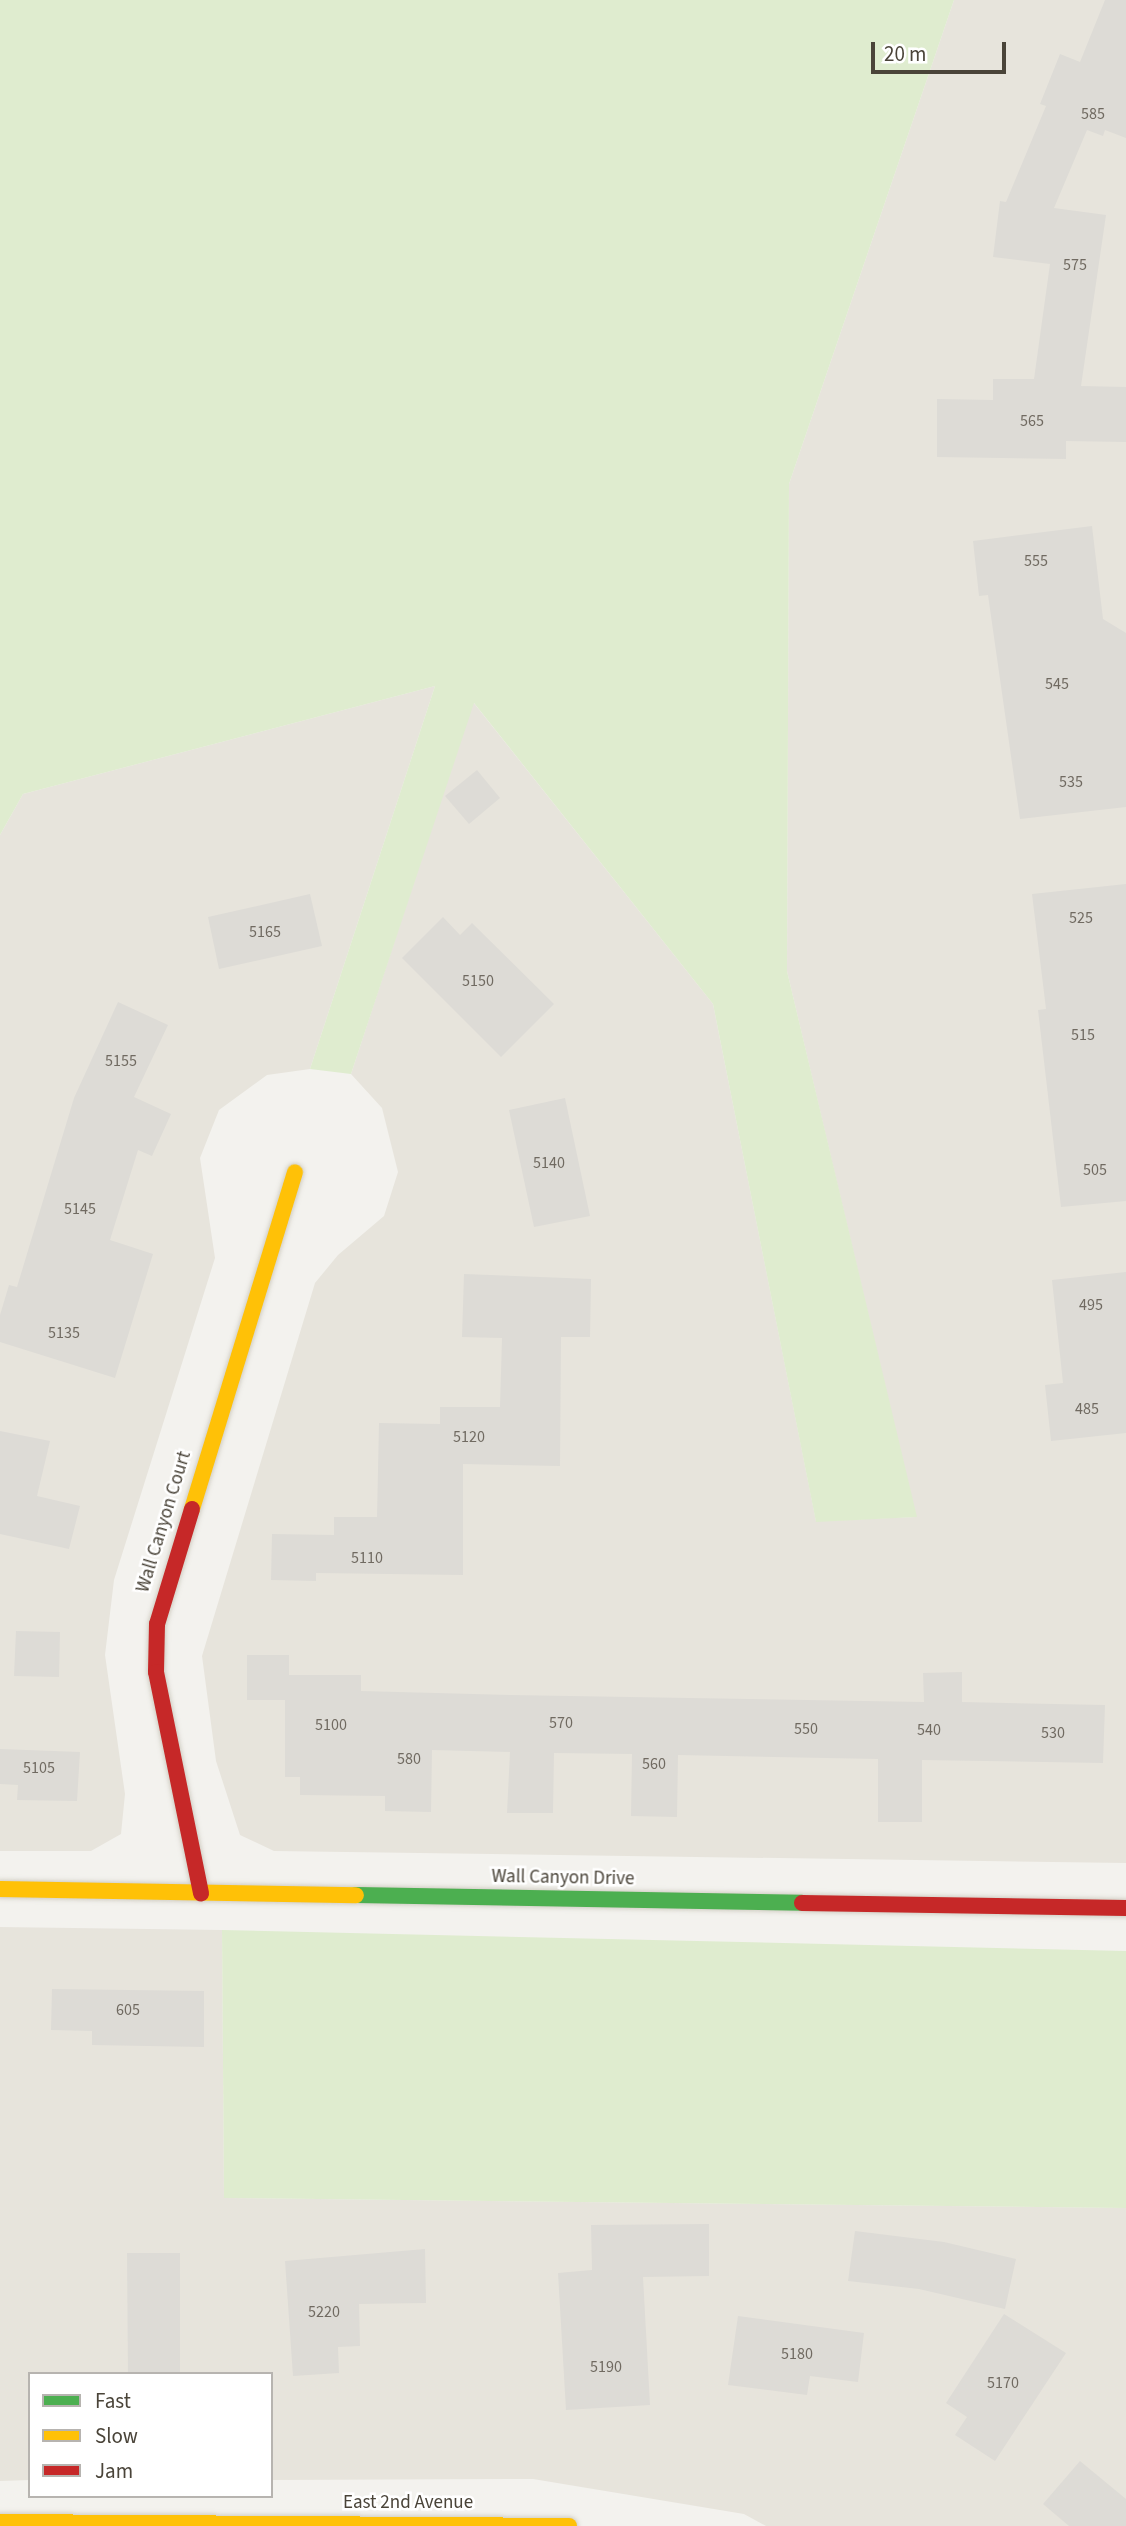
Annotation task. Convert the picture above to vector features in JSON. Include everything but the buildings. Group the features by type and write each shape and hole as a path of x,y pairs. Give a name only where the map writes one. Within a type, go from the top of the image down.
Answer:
{"street":[{"name":"Wall Canyon Court","path":"201,1893 156,1672 156,1624 295,1172"},
{"name":"Wall Canyon Drive","path":"0,1889 1126,1908"},
{"name":"East 2nd Avenue","path":"0,2522 569,2526"}],"shaded area":[{"path":"954,0 1126,0 1126,1863 274,1851 240,1835 216,1761 202,1656 315,1283 338,1255 384,1216 398,1172 382,1108 351,1074 473,702 713,1004 816,1521 916,1517 787,971 789,484"},
{"path":"435,686 310,1069 267,1075 219,1110 200,1158 215,1258 114,1580 105,1655 125,1794 121,1834 91,1851 0,1851 0,835 23,794"},
{"path":"0,1927 222,1930 224,2198 1126,2208 1126,2526 766,2526 744,2514 533,2479 273,2480 273,2372 28,2372 28,2480 0,2481"}],"green space":[{"path":"0,0 954,0 789,484 787,971 917,1517 816,1522 713,1004 474,703 351,1074 310,1069 435,686 23,794 0,835"},
{"path":"222,1930 1126,1951 1126,2208 224,2198"}],"traffic: fast":[{"path":"356,1895 802,1903"}],"traffic: slow":[{"path":"192,1509 295,1172"},
{"path":"0,1889 356,1895"},
{"path":"0,2522 569,2526"}],"traffic: jam":[{"path":"192,1509 157,1624 156,1672 201,1893"},
{"path":"802,1903 1126,1908"}]}
